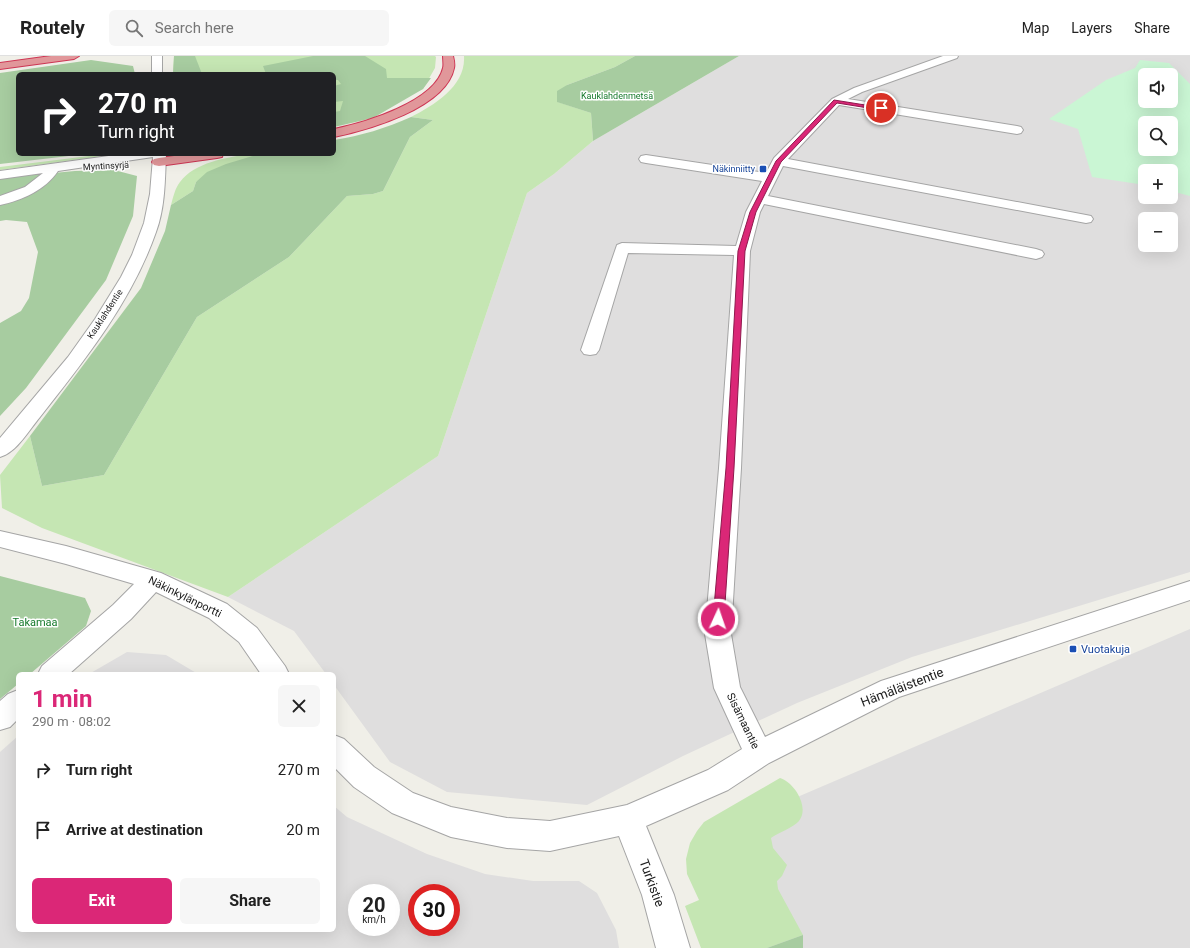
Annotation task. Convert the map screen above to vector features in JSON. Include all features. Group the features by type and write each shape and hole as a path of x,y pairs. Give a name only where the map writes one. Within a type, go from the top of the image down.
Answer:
{"highway":[{"path":"0,66 74,56"},
{"path":"336,132 378,122 420,101 430,94 445,78 449,68 448,56"},
{"path":"157,157 177,156"}],"street":[{"name":"Sisämaantie","path":"759,754 727,688 718,634 730,468 742,251 753,212 779,161 836,101 858,90 953,56"},
{"path":"836,101 1016,130"},
{"name":"Myntinsyrjä","path":"0,176 157,157"},
{"name":"Kauklahdentie","path":"0,450 66,372 113,304 133,267 149,231 158,191 157,157"},
{"path":"646,159 770,178"},
{"path":"779,161 1086,219"},
{"path":"0,200 37,186 47,179 53,169"},
{"path":"760,199 1036,254"},
{"path":"590,350 622,248 742,251"},
{"name":"Näkinkylänportti","path":"0,538 153,580 218,611 248,635 275,672"},
{"path":"53,672 122,612 153,580"},
{"name":"Hämäläistentie","path":"628,819 718,780 759,754 890,689 1190,590"},
{"path":"0,718 16,704"},
{"path":"336,750 364,777 403,803 451,822 507,833 550,836 628,819"},
{"name":"Turkistie","path":"628,819 658,895 673,948"}],"shaded area":[{"path":"739,56 1190,56 1190,572 912,657 797,703 683,756 587,805 447,792 390,762 336,688 336,672 325,672 294,631 228,597 438,456 527,193 554,174 593,141"},
{"path":"1190,629 1190,948 713,948 788,801"},
{"path":"127,652 166,655 195,672 92,672"},
{"path":"16,738 16,932 336,932 336,808 347,817 427,854 485,874 533,881 579,881 597,893 616,930 619,948 0,948 0,752"}],"green space":[{"path":"174,56 436,57 435,68 423,89 336,126 336,72 173,72"},
{"path":"174,56 195,56 201,72 173,72"},
{"path":"313,56 365,56 386,69 387,78 431,78 423,89 373,118 336,127 336,112 340,111 343,101 336,102 336,85 341,84 338,80 336,80 336,72 265,72 263,66"},
{"path":"464,56 635,56 615,67 567,85 558,102 591,113 593,141 554,174 527,193 438,456 228,597 42,528 2,508 0,475 30,436 42,486 104,475 197,317 289,257 347,196 373,194 383,191 410,137 433,120 411,117 429,107 447,93 454,85 460,76"},
{"name":"Kauklahdenmetsä","path":"635,56 739,56 593,141 591,113 557,102 557,91 567,85 615,67"},
{"path":"91,60 133,66 134,72 16,72 16,156 69,156 0,164 0,73"},
{"path":"1140,60 1169,63 1174,68 1138,68 1138,108 1178,108 1178,72 1190,84 1190,196 1178,193 1178,164 1138,164 1138,184 1092,177 1078,129 1049,119 1106,80 1135,68"},
{"path":"411,117 433,120 410,137 383,191 373,194 347,196 289,257 197,317 104,475 42,486 30,436 141,288 165,231 171,205 193,191 196,182 207,172 226,164 252,156 336,156 336,140 392,125"},
{"path":"89,156 103,156 0,170 0,167"},
{"path":"254,156 196,182 193,191 171,205 178,184 186,175 202,165 231,157"},
{"path":"114,170 137,176 133,216 106,280 26,388 0,416 0,323 21,311 29,298 38,252 27,222 6,220 0,221 0,178 75,171"},
{"name":"Takamaa","path":"0,576 85,598 91,611 86,626 32,672 16,672 16,686 0,699"},
{"path":"780,778 790,784 802,802 803,809 799,821 790,828 771,838 773,848 787,865 782,876 777,881 778,889 803,935 767,948 701,948 685,906 699,900 687,874 686,859 690,843 704,822"},
{"path":"803,935 803,948 767,948"}],"place":[{"name":"Näkinniitty","path":"763,169"},
{"name":"Vuotakuja","path":"1073,649"}],"route":[{"path":"718,619 730,468 742,251 753,212 779,161 836,101 881,108"}]}
